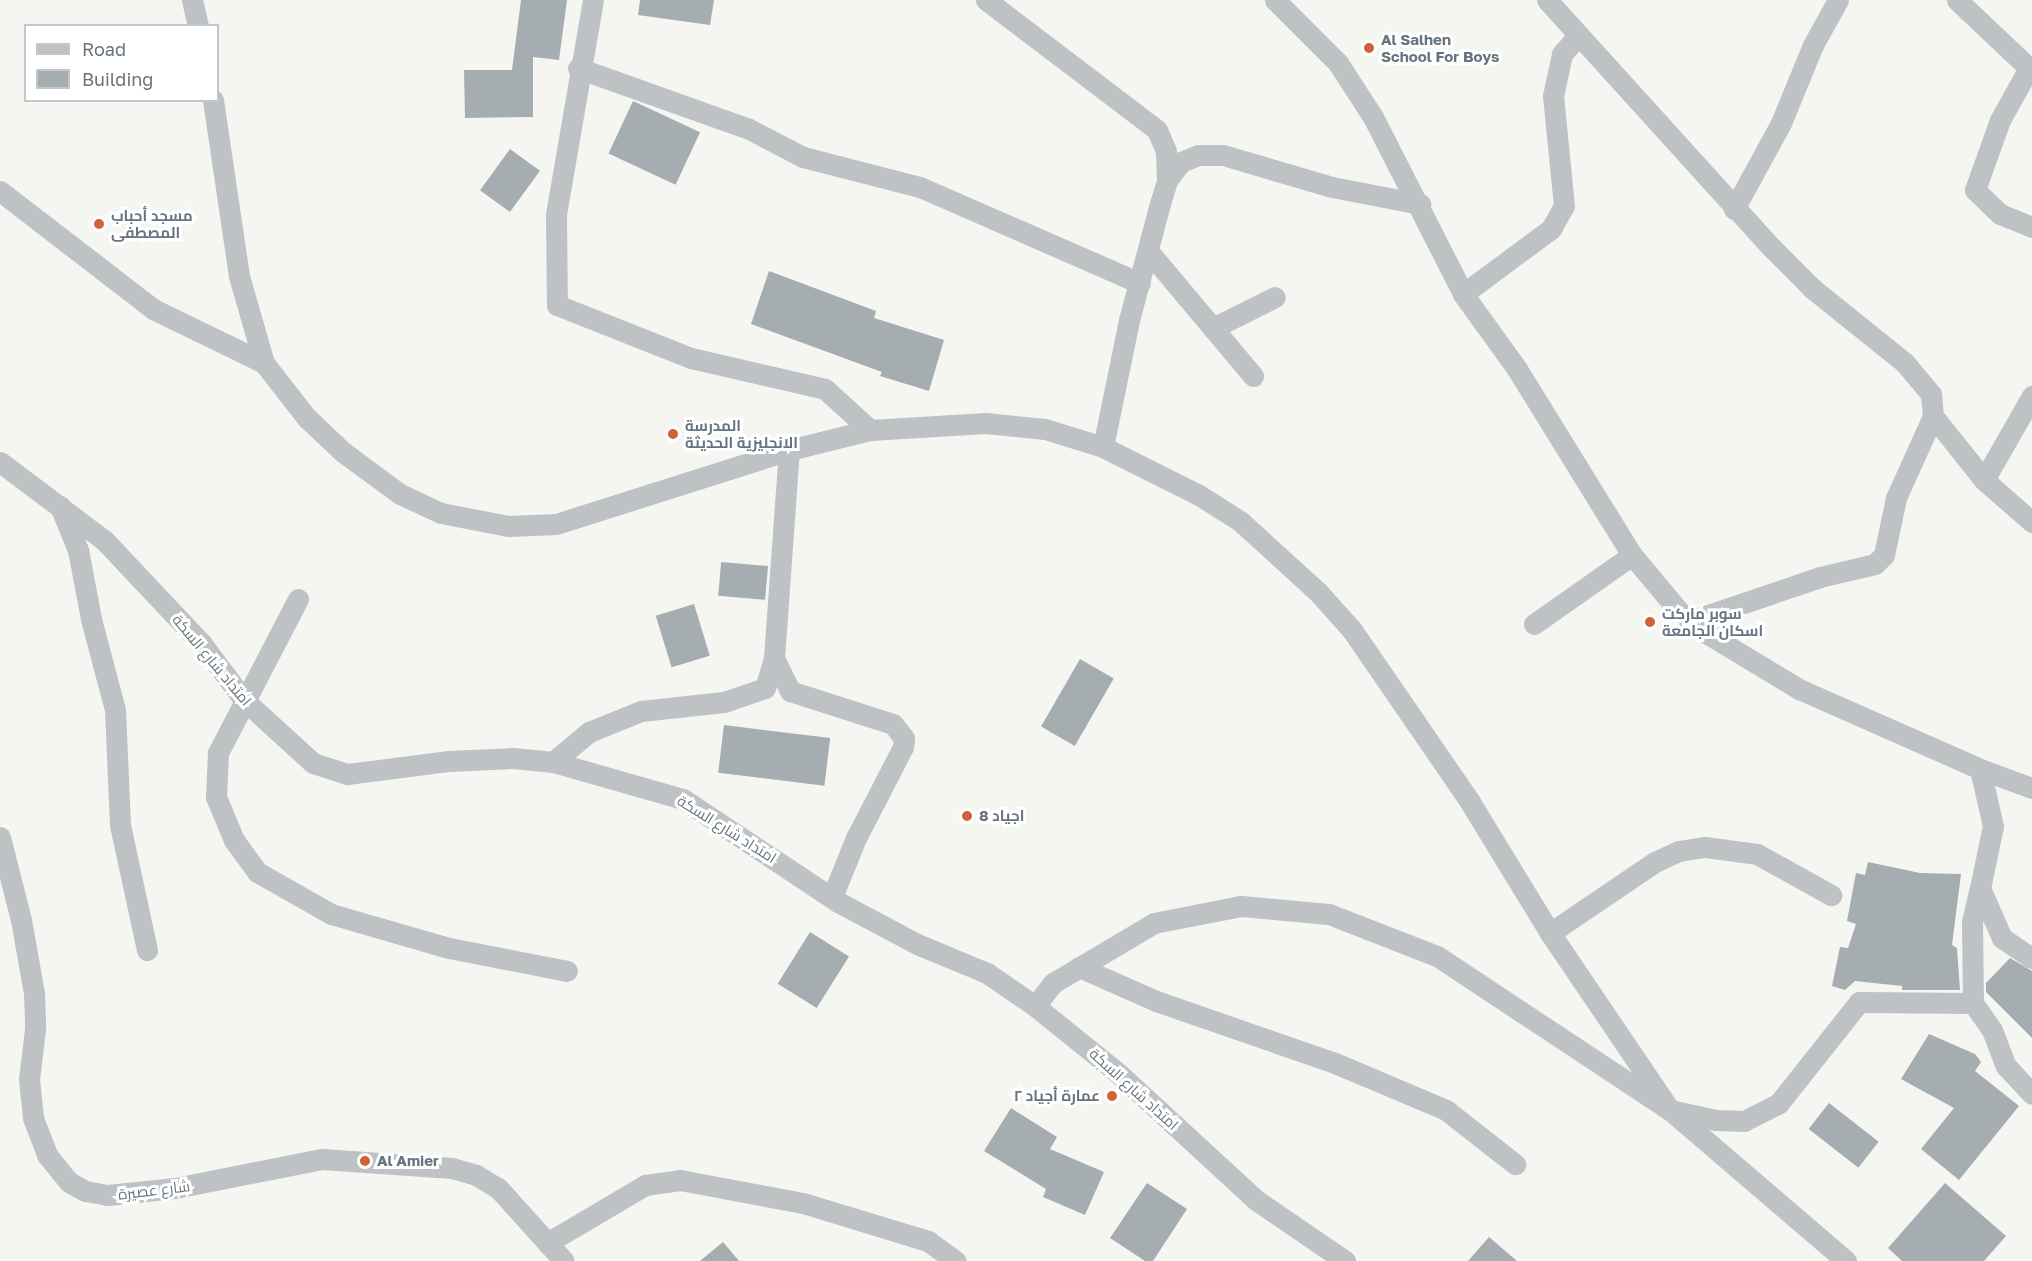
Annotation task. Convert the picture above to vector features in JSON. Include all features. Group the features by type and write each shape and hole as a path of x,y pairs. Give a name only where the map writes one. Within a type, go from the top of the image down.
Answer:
{"street":[{"path":"192,0 198,24"},
{"path":"593,0 578,68 556,215 557,305 691,358 825,388 870,430"},
{"path":"987,0 1157,130 1166,151 1167,180 1140,283 1102,447"},
{"path":"1275,0 1338,63 1373,117 1420,204 1462,294 1517,369 1632,555 1688,622 1799,689 1980,769 2032,788"},
{"path":"1547,0 1577,37 1674,138 1734,208 1813,289 1905,363 1931,393 1933,416 1896,498 1884,555 1875,564 1820,577 1688,622"},
{"path":"1734,208 1781,123 1813,45 1838,0"},
{"path":"1958,0 2029,69 2000,120 1975,190 2000,214 2032,227"},
{"path":"1462,294 1551,229 1564,206 1553,96 1562,54 1577,37"},
{"path":"578,68 749,129 803,157 920,187 1140,283"},
{"path":"213,102 239,276 264,363 307,418 343,452 384,483 441,513 486,524 531,526 583,519 789,450 870,430 986,423 1045,429 1102,447 1199,495 1240,521 1318,592 1352,630 1463,793 1550,933 1670,1110 1716,1120 1744,1121 1779,1103 1859,1002 1973,1003"},
{"path":"1167,180 1189,159 1223,155 1332,187 1420,204"},
{"path":"0,191 153,309 264,363"},
{"path":"1149,252 1253,376"},
{"path":"1213,328 1275,297"},
{"path":"1984,480 2032,396"},
{"path":"1933,416 1984,480 2032,522"},
{"path":"553,762 588,732 641,711 724,702 765,688 774,658 789,450"},
{"name":"امتداد شارع السكة","path":"0,462 104,540 150,586 244,700 313,763 335,773 513,758 553,762 683,799 832,897 917,944 987,973 1035,1006 1118,1073 1256,1200 1345,1261"},
{"path":"60,505 78,550 91,619 115,710 120,825 147,950"},
{"path":"1534,624 1632,555"},
{"path":"298,599 218,753 216,797 234,840 257,872 331,914 449,948 567,971"},
{"path":"774,658 790,692 893,724 904,738 903,747 832,897"},
{"path":"1980,769 1993,826 1972,922 1973,1003 1992,1029 2006,1066 2032,1094"},
{"name":"شارع عصيرة","path":"0,837 21,920 34,993 29,1079 33,1118 47,1155 69,1182 85,1191 108,1196 175,1188 322,1159 452,1168 476,1175 498,1188 564,1261"},
{"path":"1550,933 1655,862 1679,851 1705,847 1757,854 1831,895"},
{"path":"1980,888 2002,938 2032,958"},
{"path":"1035,1006 1053,983 1154,924 1241,906 1329,914 1437,956 1670,1110 1846,1261"},
{"path":"1079,967 1156,1001 1335,1063 1446,1110 1515,1164"},
{"path":"546,1243 645,1185 680,1180 803,1203 928,1241 956,1261"}],"building":[{"path":"521,0 567,0 559,60 533,57 533,117 465,118 464,70 512,70"},
{"path":"640,0 714,0 710,25 638,15"},
{"path":"633,101 700,132 676,185 608,154"},
{"path":"510,149 540,171 510,212 480,190"},
{"path":"769,271 876,311 874,318 944,340 929,391 880,376 882,372 751,324"},
{"path":"721,562 768,566 765,600 718,596"},
{"path":"694,604 710,656 672,667 656,616"},
{"path":"1080,659 1114,678 1075,746 1041,727"},
{"path":"724,725 830,738 824,786 718,773"},
{"path":"1868,862 1920,873 1961,874 1952,945 1957,948 1960,990 1902,990 1902,986 1855,981 1845,990 1832,986 1840,947 1848,948 1856,924 1847,921 1856,873 1865,875"},
{"path":"810,932 849,956 817,1008 778,984"},
{"path":"2010,958 2032,971 2032,1038 1986,992 1986,983"},
{"path":"1929,1034 1975,1054 1981,1062 1975,1071 2019,1106 1959,1180 1921,1149 1954,1108 1901,1079"},
{"path":"1829,1103 1879,1142 1858,1168 1809,1129"},
{"path":"1011,1108 1057,1137 1050,1149 1104,1172 1085,1215 1043,1197 1046,1189 984,1151"},
{"path":"1147,1183 1187,1209 1153,1261 1145,1261 1110,1238"},
{"path":"1945,1183 2006,1236 1984,1261 1902,1261 1888,1248"},
{"path":"1489,1237 1517,1261 1468,1261"},
{"path":"723,1242 739,1261 700,1261"}],"place":[{"name":"Al Salhen School For Boys","path":"1369,48"},
{"name":"مسجد أحباب المصطفى","path":"99,224"},
{"name":"المدرسة الانجليزية الحديثة","path":"673,434"},
{"name":"سوبر ماركت اسكان الجامعة","path":"1650,622"},
{"name":"اجياد 8","path":"967,816"},
{"name":"عمارة أجياد ٢","path":"1112,1096"},
{"name":"Al Amier","path":"365,1161"}]}
